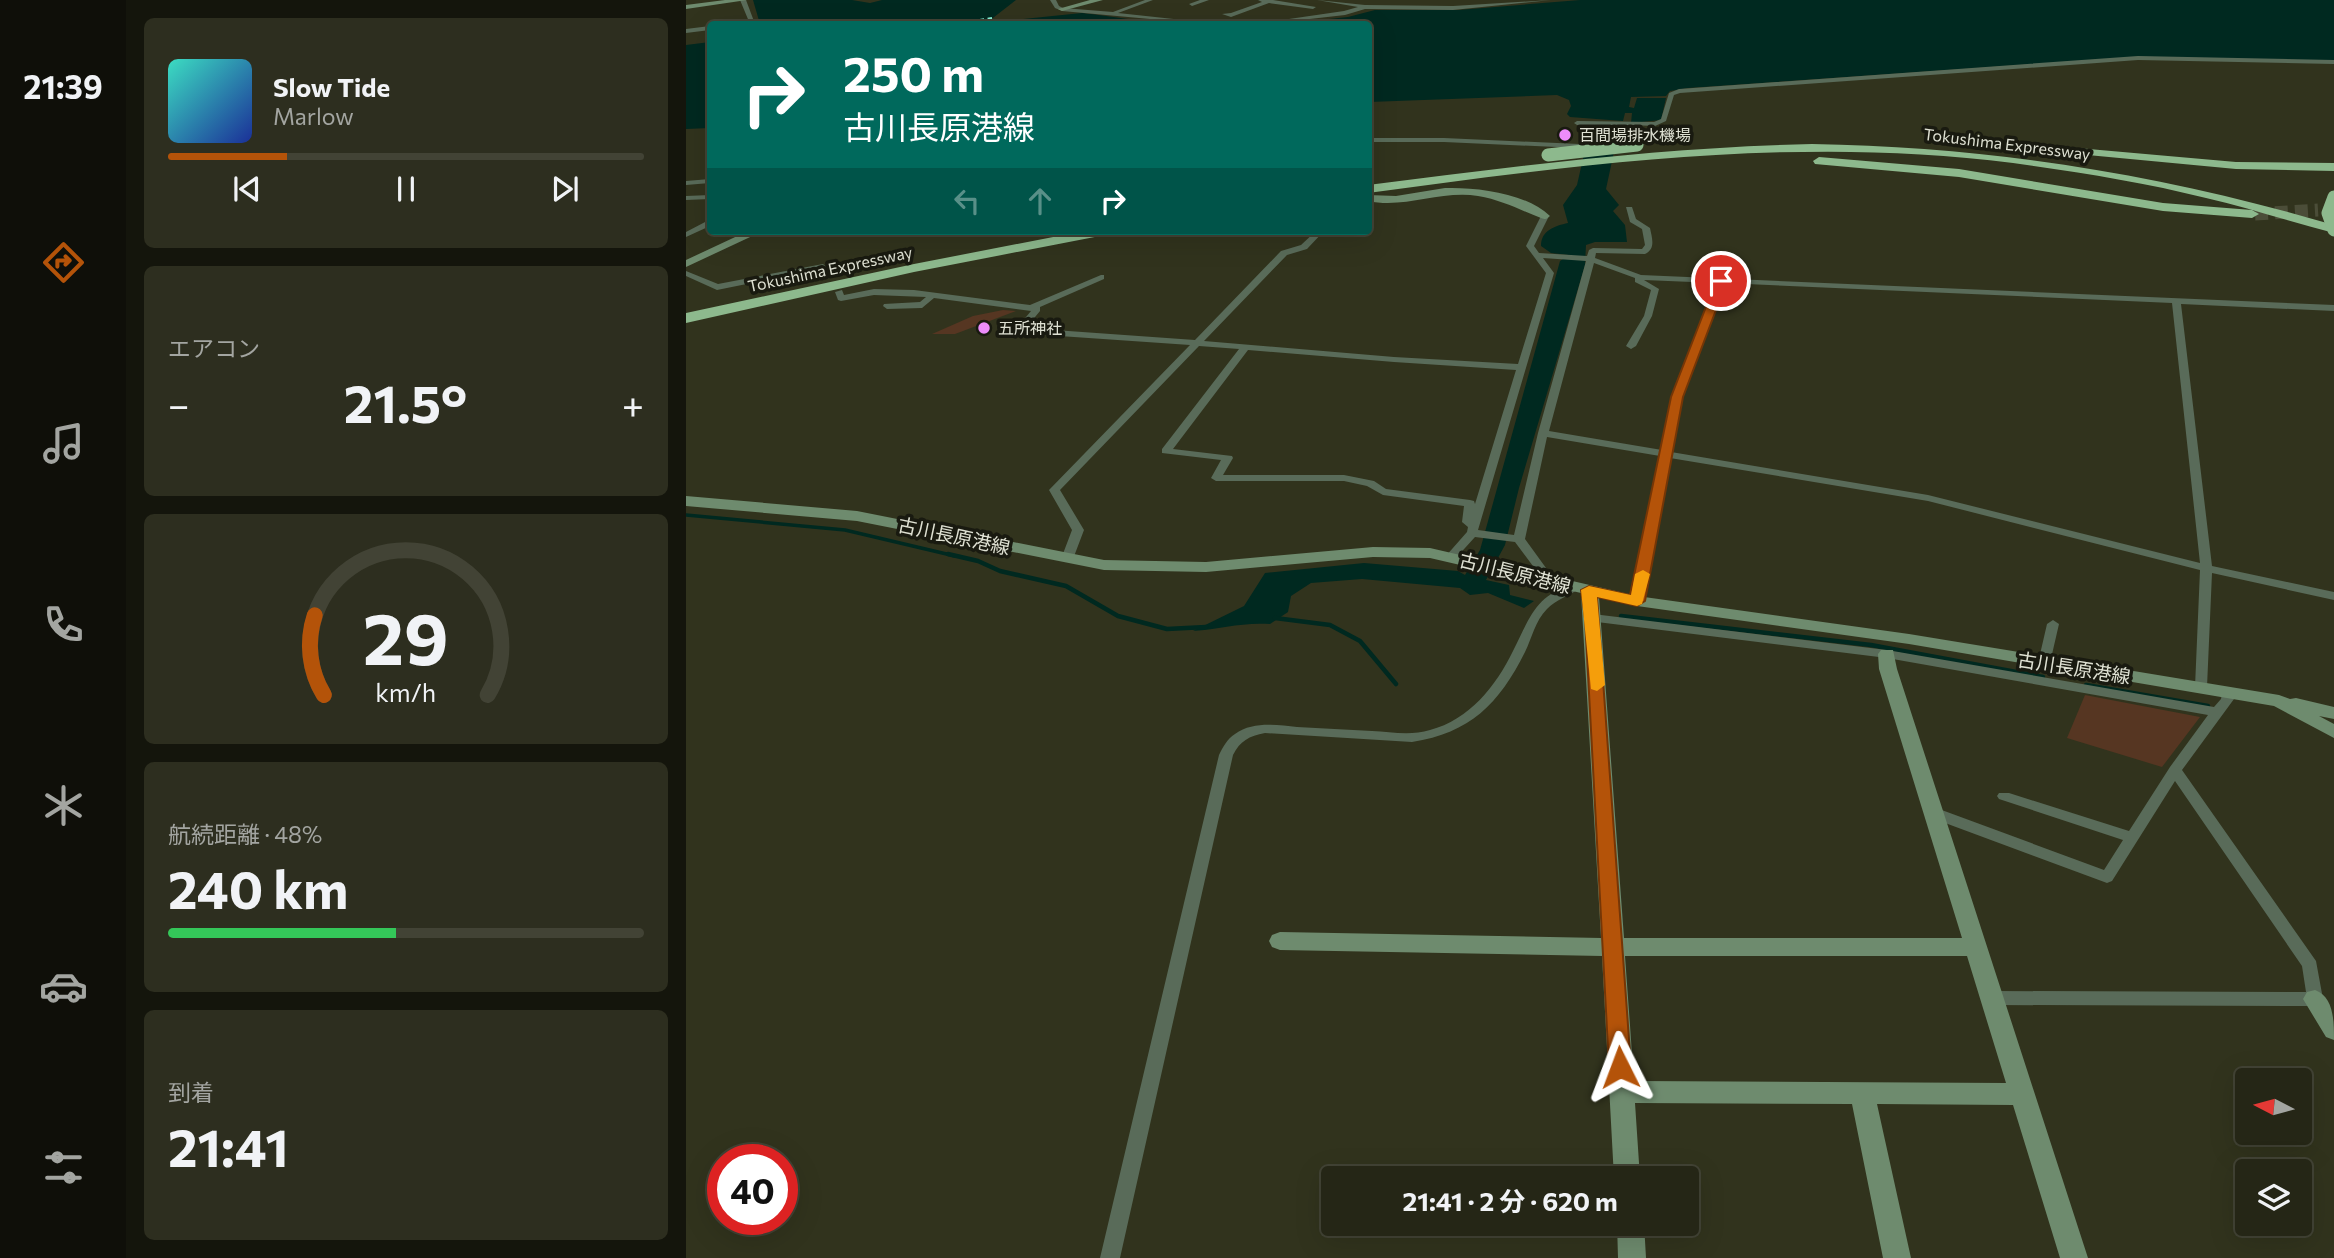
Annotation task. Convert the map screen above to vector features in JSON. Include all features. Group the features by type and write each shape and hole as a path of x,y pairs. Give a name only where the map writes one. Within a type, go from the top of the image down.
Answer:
{"highway":[{"path":"1372,180 1637,145 1763,137 1910,138"},
{"path":"1934,139 2045,146 2227,166 2334,167"},
{"name":"Tokushima Expressway","path":"1645,160 1669,155 1850,152 1981,161 2152,186 2300,220 2334,231"},
{"path":"1372,197 1544,168 1645,160 1781,160 1881,165 2008,180 2163,208 2255,214"},
{"path":"2334,197 2329,204 2328,214 2334,231"},
{"path":"2318,210 2334,206"},
{"name":"Tokushima Expressway","path":"686,318 901,271 1085,235"}],"street":[{"path":"686,6 743,0 752,21"},
{"path":"1053,0 1054,4 1062,9 1184,21"},
{"path":"1062,9 1098,0"},
{"path":"1108,14 1150,0"},
{"path":"1192,4 1206,0"},
{"path":"1261,0 1313,7"},
{"path":"1320,0 1365,7 1453,8 1490,1 1548,0"},
{"path":"1388,3 1428,0"},
{"path":"1416,7 1458,0"},
{"path":"1225,14 1231,15 1271,1"},
{"path":"1283,16 1333,2"},
{"path":"1307,19 1346,5"},
{"path":"1287,21 1365,7"},
{"path":"686,31 707,28"},
{"path":"1577,123 1661,122 1671,94 1688,90 2138,58 2334,62"},
{"path":"1620,148 1625,123"},
{"path":"1372,141 1458,140 1579,146"},
{"path":"686,183 707,181"},
{"path":"1372,198 1382,200 1449,190 1521,203 1545,216 1530,246 1550,273 1520,367 1475,530 1458,559"},
{"path":"686,198 707,197"},
{"path":"1516,538 1587,258 1593,250 1645,252 1649,245 1646,228 1633,220 1629,209"},
{"path":"686,235 707,224"},
{"path":"686,264 748,235"},
{"path":"1067,559 1078,530 1054,490 1284,253 1304,247 1316,235"},
{"path":"1538,255 1587,258 1640,277 2334,307"},
{"path":"686,273 717,287 823,266 828,273"},
{"path":"839,292 841,298 874,292 933,295 1033,307 1101,277"},
{"path":"1631,346 1648,316 1655,289 1638,280 1640,277"},
{"path":"1637,601 1677,397 1721,281"},
{"path":"887,306 922,306 933,295"},
{"path":"2176,300 2206,568 2202,687"},
{"path":"1033,307 1037,309 1024,326 1016,330 1147,337 1195,343 1520,367"},
{"path":"1245,347 1166,451 1228,458 1216,478 1344,478 1370,483 1383,492 1470,503 1468,522 1475,530 1516,538 1548,579"},
{"path":"1543,433 1928,498 2206,568 2334,596"},
{"name":"古川長原港線","path":"686,501 857,516 1104,565 1171,568 1373,552 1430,553 1637,601 1909,639 2228,691 2278,701 2334,732"},
{"path":"1110,1258 1226,755 1233,740 1243,732 1265,729 1412,738 1422,737 1458,723 1476,711 1497,691 1541,607 1582,589 1593,618 1626,1166"},
{"path":"1593,618 1887,654 2216,712"},
{"path":"2044,663 2053,624"},
{"path":"1887,654 1888,669 2074,1258"},
{"path":"1934,813 2107,877 2175,770 2227,699 2228,691"},
{"path":"2278,701 2334,712"},
{"path":"2175,770 2310,965 2315,999 2334,1030"},
{"path":"2004,796 2131,837"},
{"path":"1280,941 1612,947 1975,947"},
{"path":"1993,998 2315,999"},
{"path":"1621,1092 2022,1094"},
{"path":"1861,1093 1897,1258"},
{"path":"1631,1236 1632,1258"}],"shaded area":[{"path":"1003,310 1016,311 955,334 932,334 973,316"},
{"path":"2085,695 2200,717 2162,767 2067,738"}],"water":[{"path":"753,0 852,0 870,3 882,0 1016,0 989,21 759,21"},
{"path":"1580,0 2334,0 2334,61 2137,57 1688,88 1670,91 1666,96 1631,97 1629,107 1634,108 1637,98 1666,98 1661,120 1631,123 1632,113 1625,113 1623,121 1570,117 1567,114 1571,106 1569,100 1557,95 1372,102 1372,21 1310,21 1348,17 1375,10 1458,10"},
{"path":"1082,13 1146,21 1005,21"},
{"path":"707,42 707,128 686,129 686,45"},
{"path":"1602,123 1620,124 1606,189 1619,205 1613,211 1625,225 1627,242 1595,242 1586,245 1585,265 1519,488 1505,545 1486,580 1509,585 1510,595 1534,601 1524,608 1488,593 1470,595 1460,588 1362,579 1311,583 1291,596 1288,612 1270,624 1193,631 1244,606 1265,573 1364,563 1458,571 1465,575 1480,550 1560,261 1569,255 1551,253 1541,246 1543,236 1546,232 1568,223 1563,205 1577,185 1589,132 1599,132"}],"waterway":[{"path":"686,515 845,530 955,556"},
{"path":"948,554 978,561 1000,571 1066,586 1118,616 1167,629 1206,627"},
{"path":"1621,616 1871,645 2043,677"},
{"path":"1275,618 1330,625 1360,641 1396,684"},
{"path":"2086,685 2208,706"}],"ferry route":[{"path":"974,21 992,18"}],"tunnel":[{"path":"2255,214 2318,210"}],"slow traffic":[{"path":"1597,685 1589,590 1637,601 1643,574"}],"place":[{"name":"百間場排水機場","path":"1565,135"},
{"name":"五所神社","path":"984,328"}],"route":[{"path":"1620,1067 1593,618 1589,590 1637,601 1677,397 1721,281"}]}
